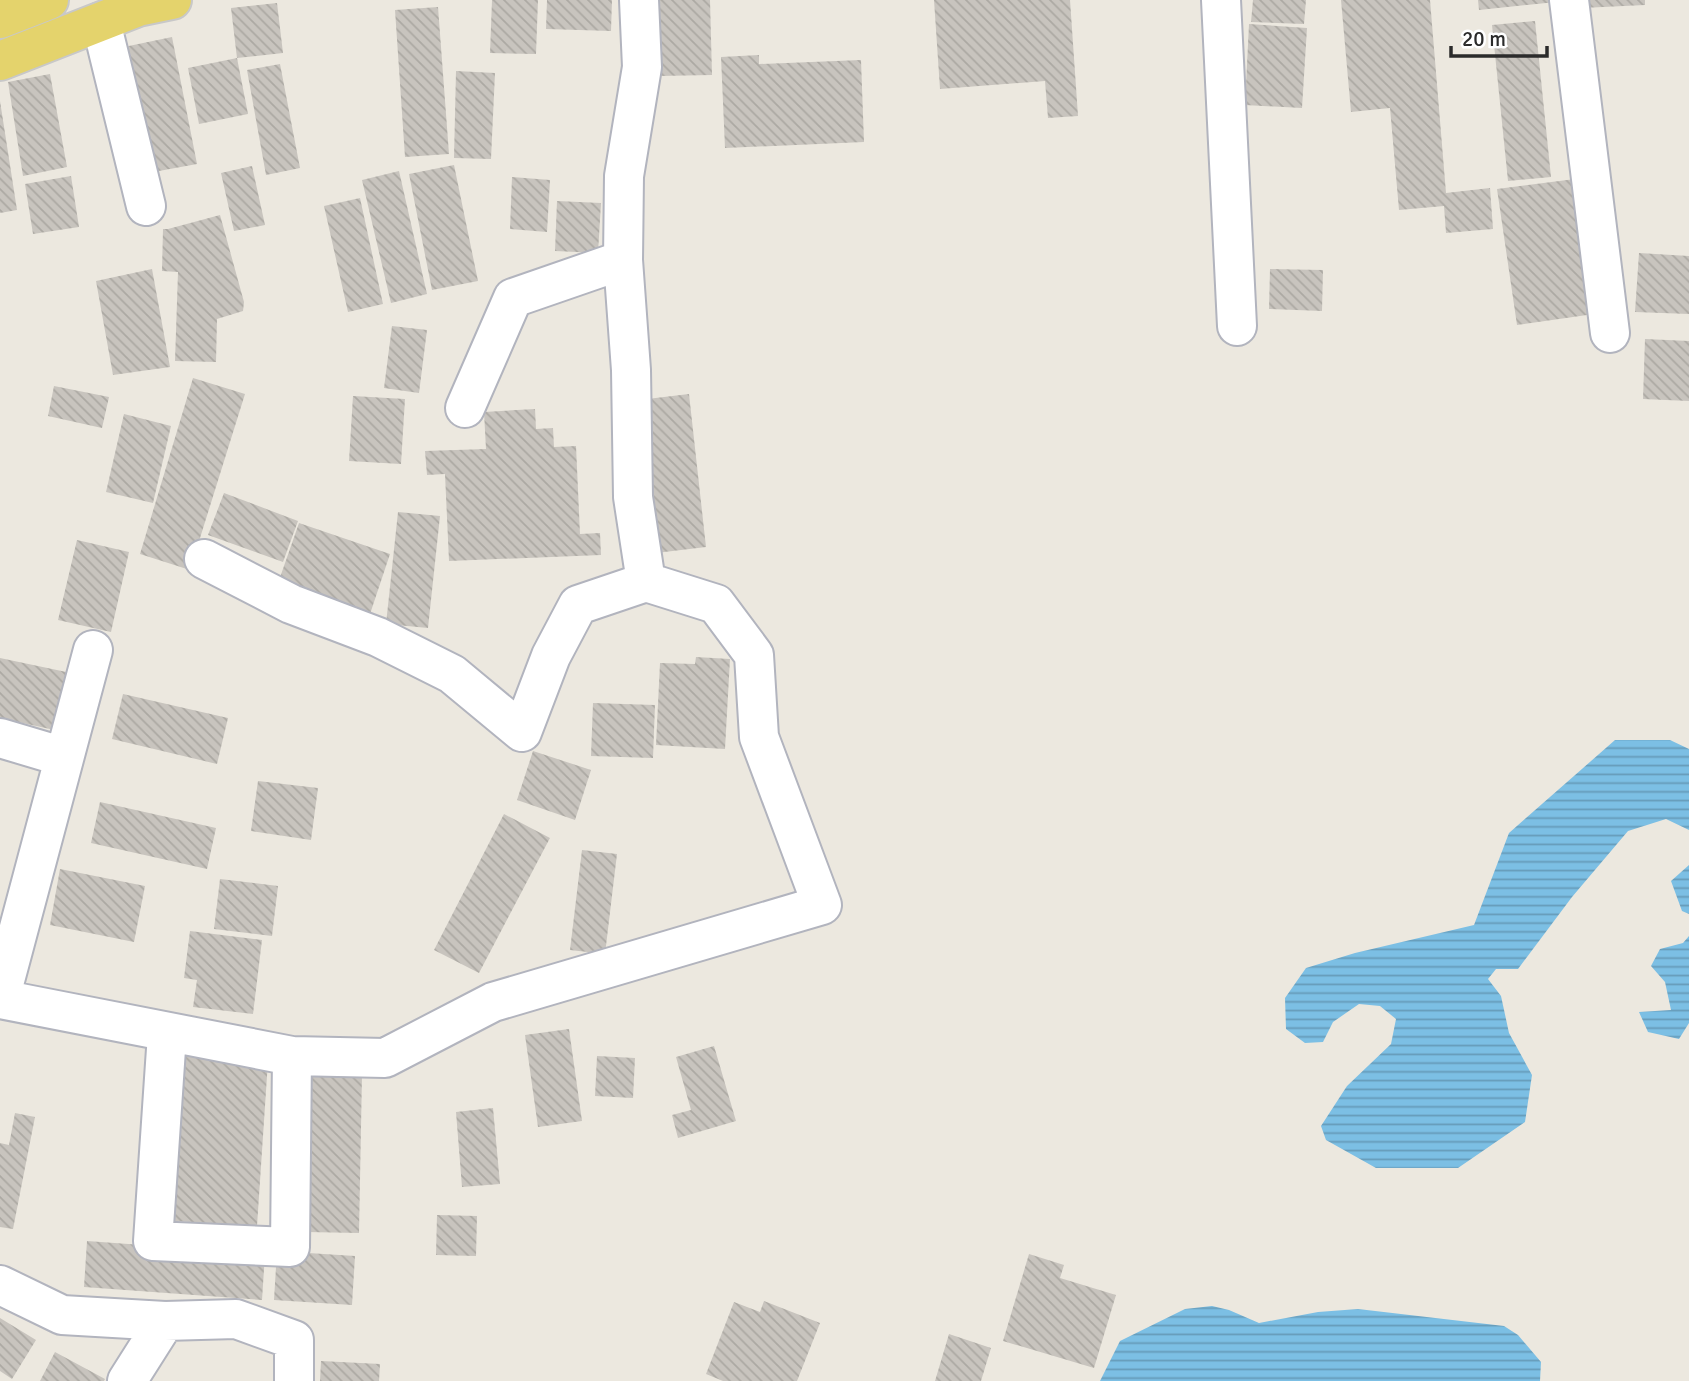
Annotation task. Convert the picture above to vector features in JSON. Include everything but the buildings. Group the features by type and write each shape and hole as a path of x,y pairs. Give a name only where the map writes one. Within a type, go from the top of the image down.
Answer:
{"main road":[{"path":"0,19 49,0"},
{"path":"0,61 138,7 172,0"}],"street":[{"path":"639,0 642,67 624,176 623,260 631,370 633,497 646,582"},
{"path":"1221,0 1237,326"},
{"path":"1569,0 1610,333"},
{"path":"101,22 146,206"},
{"path":"465,408 513,298 623,260"},
{"path":"93,650 0,999 167,1034 292,1056 385,1058 493,1002 822,905 759,737 754,655 716,604 646,582 578,605 551,656 522,732 452,674 378,637 291,604 204,559"},
{"path":"0,738 64,757"},
{"path":"167,1034 153,1241 290,1247 292,1056"},
{"path":"0,1284 62,1315 165,1321 236,1319 294,1340 293,1381"},
{"path":"127,1381 165,1321"}],"water":[{"path":"1615,740 1670,740 1689,749 1689,830 1666,819 1628,831 1572,897 1518,969 1496,969 1488,979 1501,996 1509,1033 1532,1075 1525,1122 1458,1168 1376,1168 1326,1140 1321,1126 1347,1086 1391,1044 1396,1019 1380,1006 1359,1004 1333,1022 1323,1042 1305,1043 1286,1029 1285,998 1306,968 1355,953 1474,925 1509,833"},
{"path":"1689,865 1689,914 1682,911 1671,881"},
{"path":"1689,936 1689,1023 1679,1039 1648,1032 1639,1012 1671,1010 1665,982 1651,966 1660,949 1683,943"},
{"path":"1212,1306 1259,1323 1318,1312 1358,1309 1504,1326 1518,1335 1541,1362 1540,1381 1100,1381 1120,1341 1185,1309"}]}
